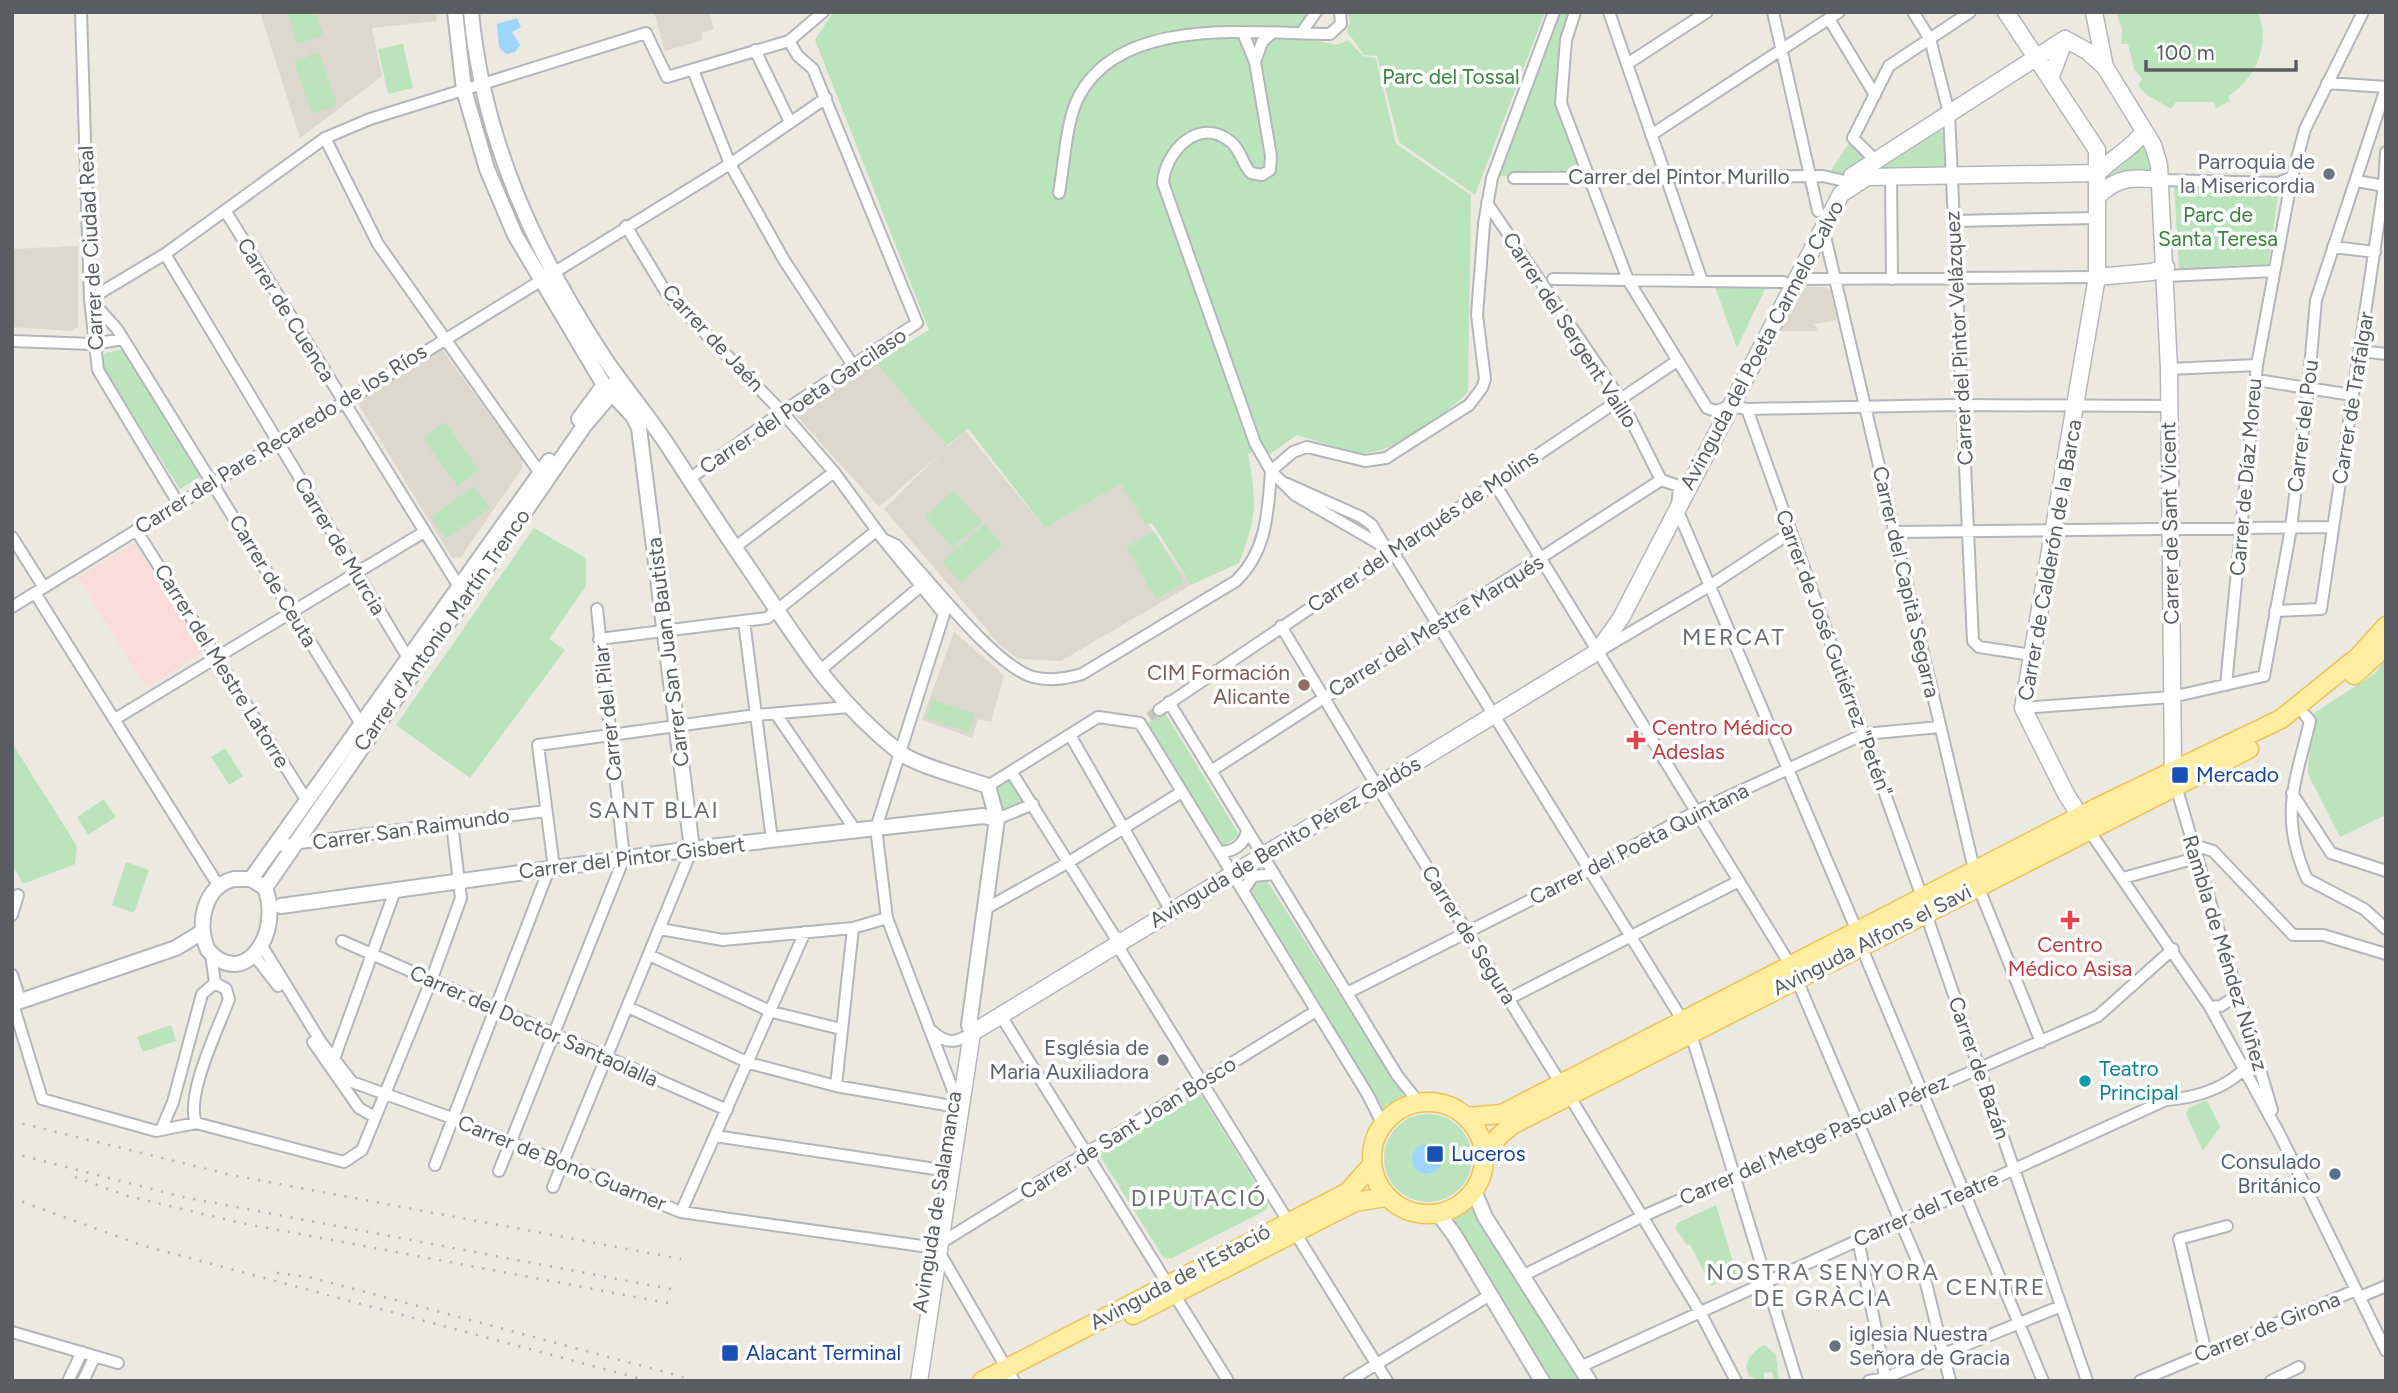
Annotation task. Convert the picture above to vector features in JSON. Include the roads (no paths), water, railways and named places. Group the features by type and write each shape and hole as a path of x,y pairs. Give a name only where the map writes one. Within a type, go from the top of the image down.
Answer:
{"main road":[{"path":"2006,12 2096,150 2114,156"},
{"path":"2094,12 2105,67"},
{"path":"2050,79 2068,46 2105,67"},
{"name":"Avinguda del Poeta Carmelo Calvo","path":"1594,647 1723,408 1820,219 1844,181 2036,57 2068,46"},
{"name":"Carrer de Sant Vicent","path":"2105,67 2153,145 2161,180 2161,271 2169,369 2174,777"},
{"path":"1891,175 2098,173 2114,156 2137,142 2144,131"},
{"name":"Carrer de Calderón de la Barca","path":"2083,823 2024,708 2097,277 2096,150"},
{"name":"Avinguda del Poeta Carmelo Calvo","path":"1820,219 1841,194 1867,177 1891,175"},
{"path":"2098,196 2109,185 2127,177 2161,180"},
{"path":"2097,277 2161,271"},
{"name":"Avinguda del Poeta Carmelo Calvo","path":"1594,647 1621,618 1677,509 1723,408"},
{"path":"2174,777 2281,719 2358,657 2386,626"},
{"path":"2174,777 2252,747 2305,715 2379,655 2386,646"},
{"name":"Avinguda de Benito Pérez Galdós","path":"968,1032 1594,647"},
{"name":"Avinguda Alfons el Savi","path":"1484,1159 1498,1137 1512,1125 1565,1091 2174,777"},
{"name":"Avinguda de Benito Pérez Galdós","path":"968,1032 1001,1016 1119,940 1167,904 1230,871"},
{"name":"Avinguda Alfons el Savi","path":"1466,1117 1502,1114 1565,1091 1581,1074 1688,1028"},
{"name":"Avinguda de Salamanca","path":"919,1381 942,1170 953,1099 968,1032"},
{"name":"Avinguda de Salamanca","path":"910,1381 935,1247 968,1032"},
{"path":"1419,1103 1440,1104 1466,1117 1476,1129 1484,1159 1474,1191 1457,1206 1438,1213 1412,1212 1386,1197 1379,1189 1371,1166 1372,1147 1382,1125 1398,1111 1419,1103"},
{"name":"Avinguda de l'Estació","path":"982,1381 1009,1377 1170,1288 1289,1228 1348,1192 1371,1166"},
{"name":"Avinguda de l'Estació","path":"1289,1228 1355,1202 1386,1197"}],"street":[{"name":"Carrer de Ciudad Real","path":"81,12 90,299 98,370 178,503"},
{"path":"455,12 464,90 487,169 514,235 593,340 611,384"},
{"path":"471,12 482,85 502,161 546,278 611,384 642,409 818,673 849,707 902,754 988,786 1098,717 1149,717 1180,793 1317,1011 1368,1095 1382,1125"},
{"path":"90,299 165,254 325,138 370,119 646,33 667,77 789,41 823,12"},
{"path":"880,535 896,545 954,610 1013,668 1044,679 1071,677 1121,653 1236,581 1246,571 1257,555 1264,534 1271,471 1293,452 1307,447 1365,461 1386,458 1477,397 1485,379 1476,324 1487,203 1493,176 1554,12"},
{"path":"1575,12 1566,40 1561,103 1628,280 1707,408 2168,406"},
{"path":"1609,12 1702,282"},
{"path":"1627,64 1707,12"},
{"name":"Carrer del Capità Segarra","path":"1773,12 1832,279 1896,532 1977,878 2041,1042"},
{"path":"1651,135 1839,12"},
{"name":"Carrer del Pintor Velázquez","path":"1913,12 1930,39 1949,113 1972,638 1979,647 2032,655"},
{"path":"1875,161 1853,138 1889,66 1970,12"},
{"name":"Carrer de Díaz Moreu","path":"2226,685 2257,380 2256,365 2290,197 2288,180 2300,140 2363,12"},
{"path":"1059,193 1074,109 1085,87 1096,75 1129,51 1157,40 1188,34 1325,34 1339,29 1340,13"},
{"path":"1315,14 1315,28 1325,34"},
{"path":"1303,32 1315,14"},
{"path":"1829,19 1875,95"},
{"path":"1243,33 1255,62 1271,156 1270,170 1262,175 1251,173 1230,141 1216,135 1198,135 1181,143 1174,150 1167,160 1163,183 1241,408 1271,471 1282,482 1361,517 1372,525 1438,625 1688,1028 1797,1381"},
{"path":"1255,62 1262,42 1272,33"},
{"path":"789,41 798,56 813,69 826,98"},
{"path":"755,50 790,122"},
{"path":"693,70 730,164 784,260 852,364"},
{"path":"2328,83 2386,87"},
{"name":"Carrer del Pou","path":"2226,685 2264,676 2291,528 2316,300 2386,87"},
{"name":"Carrer del Pare Recaredo de los Ríos","path":"12,607 730,164 826,98"},
{"name":"Carrer del Poeta Garcilaso","path":"689,479 852,364 917,323 826,98"},
{"path":"325,138 378,244 540,473"},
{"name":"Carrer de Trafalgar","path":"2275,611 2321,610 2375,252 2386,152"},
{"name":"Carrer del Pintor Murillo","path":"1514,177 1823,174 1844,181"},
{"path":"1891,175 1892,279"},
{"path":"2161,180 2288,180"},
{"path":"2357,180 2384,186"},
{"name":"Carrer del Sergent Vaillo","path":"1487,203 1621,400 1661,480"},
{"name":"Carrer de Cuenca","path":"226,212 462,592"},
{"path":"1954,221 2097,218"},
{"name":"Carrer de Jaén","path":"626,226 667,293 782,412 834,472 880,535"},
{"path":"2333,247 2375,252"},
{"name":"Carrer de Murcia","path":"165,254 408,658"},
{"path":"2161,271 2274,271"},
{"path":"1553,279 1702,282 2097,277"},
{"name":"Carrer de Ceuta","path":"90,299 123,340 214,482 361,724"},
{"path":"12,341 93,344 123,340"},
{"path":"2360,351 2386,354"},
{"name":"Carrer del Marqués de Molins","path":"1149,717 1388,548 1495,484 1678,361"},
{"path":"2169,369 2256,365"},
{"path":"2257,380 2352,396"},
{"name":"Carrer San Juan Bautista","path":"611,384 639,428 692,849"},
{"name":"Carrer d'Antonio Martín Trenco","path":"265,888 540,473 611,384"},
{"name":"Carrer d'Antonio Martín Trenco","path":"251,879 408,658 462,592 584,426 611,384"},
{"name":"Carrer de José Gutiérrez \"Petén\"","path":"1747,409 1924,905"},
{"path":"643,454 656,447 670,449"},
{"path":"734,548 834,472"},
{"path":"1661,480 1679,486 1677,509 2043,1381"},
{"name":"Carrer del Mestre Marqués","path":"1211,771 1661,480"},
{"path":"1495,484 1697,811 1793,973 1860,1122 1925,1279 1951,1381"},
{"path":"1896,532 2333,527"},
{"name":"Carrer del Mestre Latorre","path":"136,530 307,801"},
{"path":"115,719 424,532"},
{"path":"1594,647 1616,644 1790,533"},
{"path":"628,1007 749,1063 836,1086 953,1099 887,918 877,828 944,614 880,535"},
{"path":"599,639 766,618 880,535"},
{"path":"12,537 39,590 115,719 218,885"},
{"path":"818,673 921,586"},
{"name":"Carrer del Pilar","path":"597,609 624,858"},
{"path":"744,621 772,841"},
{"name":"Carrer de Segura","path":"1281,626 1466,933 1700,1312 1736,1381"},
{"path":"2024,708 2172,697 2226,685"},
{"path":"1169,702 1349,992 1397,1075 1419,1103"},
{"path":"435,1165 552,868 538,745 757,715 849,707"},
{"path":"776,714 856,831"},
{"path":"2305,715 2310,721 2292,793 2290,816 2307,879 2364,909 2386,929"},
{"name":"Carrer del Poeta Quintana","path":"1349,992 1590,870 1697,811 1864,734 1940,727"},
{"path":"1070,736 1167,904"},
{"path":"1012,773 1119,940 1289,1228 1387,1381"},
{"name":"Rambla de Méndez Núñez","path":"2174,777 2191,844 2279,1135"},
{"path":"988,786 997,819 1033,804"},
{"path":"986,908 1069,862 1180,793"},
{"path":"2292,793 2331,853 2386,872"},
{"name":"Carrer San Raimundo","path":"277,846 545,811"},
{"name":"Carrer del Pintor Gisbert","path":"276,911 396,888 692,849 983,816 997,819"},
{"name":"Avinguda de Salamanca","path":"968,1032 997,819"},
{"name":"Rambla de Méndez Núñez","path":"2083,823 2173,949 2210,1007 2279,1135 2386,1351"},
{"path":"12,975 15,1003 42,1100 161,1130 196,1123 344,1162 362,1150 431,981 461,898 452,824"},
{"path":"1219,852 1240,845 1246,838 1247,830"},
{"path":"2191,844 2207,848 2220,857 2292,935 2323,934 2386,954"},
{"path":"553,1187 692,849"},
{"path":"499,1171 624,858"},
{"path":"2123,878 2196,858"},
{"path":"1242,891 1253,876 1274,874"},
{"path":"176,948 209,952 232,962 258,951 276,911 265,888 251,879 234,879 218,885 206,904 202,932 209,952 215,983"},
{"path":"1508,999 1739,881"},
{"path":"334,1059 396,888"},
{"path":"12,915 18,895"},
{"name":"Carrer de Bazán","path":"1924,905 2087,1381"},
{"path":"660,929 723,940 853,928 887,918"},
{"path":"836,1086 853,928"},
{"path":"15,1003 176,948 202,932"},
{"path":"681,1212 772,1012 805,932"},
{"name":"Carrer del Doctor Santaolalla","path":"342,941 727,1110"},
{"name":"Carrer del Metge Pascual Pérez","path":"1522,1276 1641,1217 2041,1042 2108,1009 2173,949"},
{"path":"258,951 348,1093 359,1108 375,1117"},
{"name":"Carrer de Bono Guarner","path":"258,951 352,1082 452,1118 681,1212 935,1247"},
{"path":"649,955 772,1012 841,1029"},
{"path":"161,1130 174,1099 202,993 215,983"},
{"path":"196,1123 193,1107 214,1030 229,999 226,989 215,983"},
{"path":"2210,1007 2221,1006 2237,995"},
{"name":"Carrer de Sant Joan Bosco","path":"935,1247 1317,1011"},
{"path":"1001,1016 1228,1381"},
{"path":"928,1026 949,1042 968,1032"},
{"path":"2243,1072 2255,1055"},
{"name":"Carrer del Teatre","path":"1580,1367 2166,1100 2190,1098 2243,1072"},
{"path":"174,1099 175,1108 186,1111 193,1107"},
{"path":"715,1136 942,1170"},
{"path":"1474,1191 1485,1217 1589,1381"},
{"path":"1438,1213 1542,1381"},
{"path":"2206,1353 2179,1238 2227,1226"},
{"path":"1858,1239 1885,1379"},
{"path":"935,1247 1009,1377"},
{"name":"Carrer de Girona","path":"2140,1381 2358,1293 2386,1286"},
{"path":"1349,1381 1490,1295"},
{"path":"1869,1381 1885,1379 2061,1306"},
{"path":"12,1332 118,1363"},
{"path":"68,1381 82,1352"},
{"path":"83,1381 94,1358"},
{"path":"2271,1381 2299,1367"},
{"path":"2171,1368 2175,1381"}],"water":[{"path":"517,18 521,27 512,32 520,45 515,52 506,54 499,47 497,24"},
{"path":"1427,1144 1438,1148 1442,1159 1438,1170 1427,1174 1416,1170 1412,1159 1416,1148"}],"tunnel":[{"path":"1149,717 1159,710"}],"railway":[{"path":"12,1121 231,1175 681,1259"},
{"path":"12,1153 183,1197 676,1290"},
{"path":"75,1177 128,1196 236,1222 673,1304"},
{"path":"12,1198 141,1245 649,1381"},
{"path":"277,1273 313,1278 687,1378"}],"place":[{"name":"Parroquia de la Misericordia","path":"2329,174"},
{"name":"CIM Formación Alicante","path":"1304,685"},
{"name":"Centro Médico Adeslas","path":"1636,740"},
{"name":"Mercado","path":"2180,775"},
{"name":"Centro Médico Asisa","path":"2070,920"},
{"name":"Església de Maria Auxiliadora","path":"1163,1060"},
{"name":"Teatro Principal","path":"2085,1081"},
{"name":"Luceros","path":"1435,1154"},
{"name":"Consulado Británico","path":"2335,1174"},
{"name":"iglesia Nuestra Señora de Gracia","path":"1835,1346"},
{"name":"Alacant Terminal","path":"730,1353"}],"district":[{"name":"MERCAT","path":"1734,637"},
{"name":"SANT BLAI","path":"654,810"},
{"name":"DIPUTACIÓ","path":"1199,1198"},
{"name":"NOSTRA SENYORA DE GRÀCIA","path":"1823,1285"},
{"name":"CENTRE","path":"1996,1287"}],"park label":[{"name":"Parc del Tossal","path":"1451,77"},
{"name":"Parc de Santa Teresa","path":"2218,227"}]}
